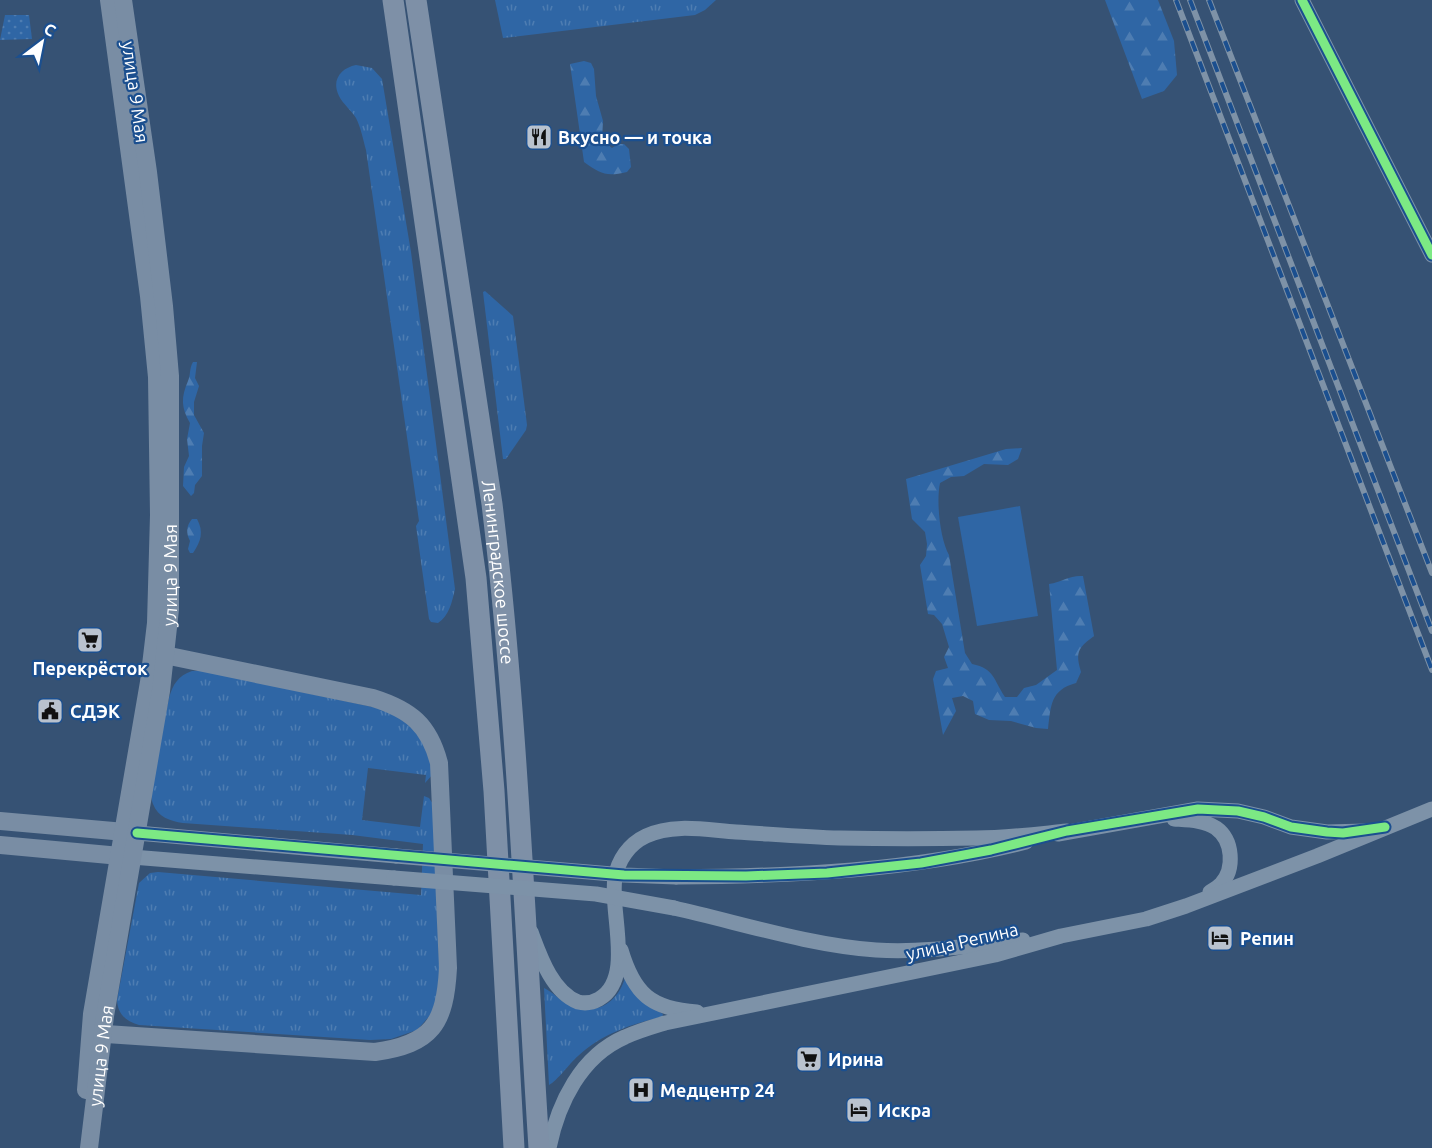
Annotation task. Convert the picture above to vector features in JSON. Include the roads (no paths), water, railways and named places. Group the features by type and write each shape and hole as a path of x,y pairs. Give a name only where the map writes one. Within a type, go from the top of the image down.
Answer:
{"highway":[{"name":"Ленинградское шоссе","path":"393,0 476,578 494,791 514,1148"},
{"name":"Ленинградское шоссе","path":"416,0 500,567 511,692 538,1148"}],"main road":[{"name":"улица 9 Мая","path":"109,0 140,218 157,377 159,515 156,623 159,654"},
{"name":"улица 9 Мая","path":"88,1148 85,1105 171,586 170,376 148,172 123,0"},
{"path":"96,1033 375,1052 398,1049 418,1040 438,1020 446,997 448,968 439,763 434,744 426,730 414,717 374,698 159,654"},
{"path":"0,821 130,832"},
{"path":"0,845 126,856"}],"street":[{"path":"1302,0 1432,255"},
{"path":"130,832 624,875 746,876 827,873 921,863 991,850 1067,831 1198,809 1239,811 1291,826 1327,832 1343,833 1385,827"},
{"name":"улица Репина","path":"549,1148 561,1104 575,1080 590,1061 607,1047 625,1037 665,1023 995,955 1061,936 1146,919 1192,904 1432,810"},
{"path":"1132,819 1190,820 1215,827 1222,834 1230,853 1227,876 1221,884 1192,904"},
{"path":"524,912 540,956 553,979 564,993 584,1004 605,995 616,974 619,945 613,893 615,879 621,858 636,841 648,835 666,830 840,838 977,838 1067,831"},
{"path":"126,856 596,894 674,908 837,945 876,950 918,951 1061,936"},
{"path":"619,945 632,979 647,998 668,1008 713,1013"}],"railway":[{"path":"1176,0 1432,670"},
{"path":"1190,0 1432,631"},
{"path":"1209,0 1432,573"}],"place":[{"name":"Вкусно — и точка","path":"539,137"},
{"name":"Перекрёсток","path":"90,640"},
{"name":"СДЭК","path":"50,711"},
{"name":"Репин","path":"1220,938"},
{"name":"Ирина","path":"809,1059"},
{"name":"Медцентр 24","path":"641,1090"},
{"name":"Искра","path":"859,1110"}]}
